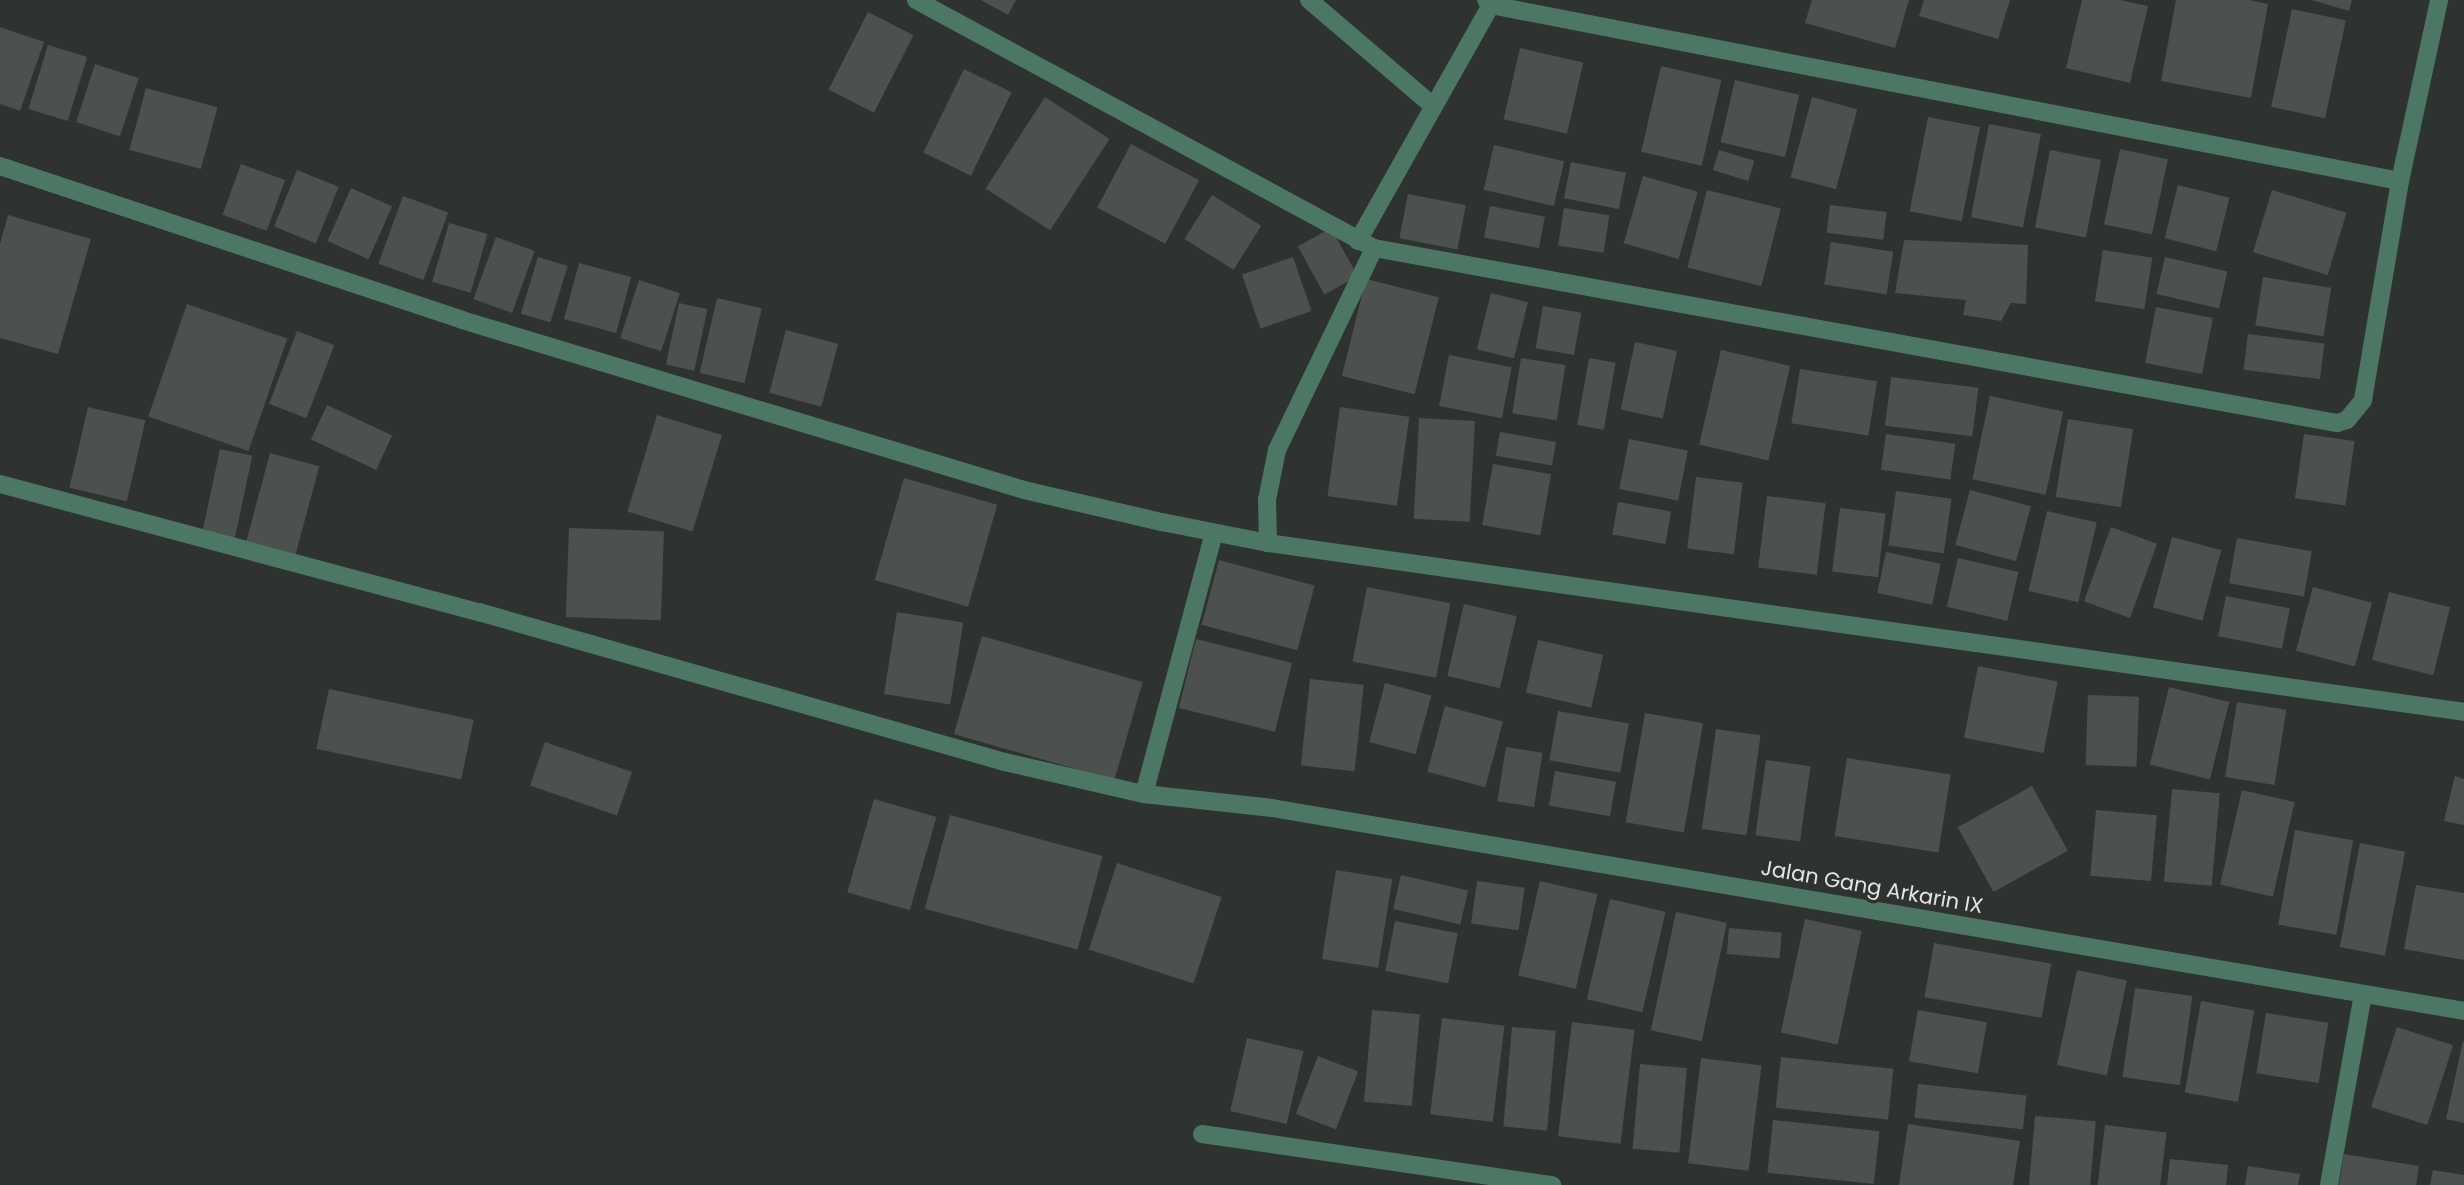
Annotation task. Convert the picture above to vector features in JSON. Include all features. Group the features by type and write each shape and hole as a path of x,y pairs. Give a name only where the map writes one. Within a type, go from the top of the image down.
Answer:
{"street":[{"path":"916,0 1366,245 2337,423 2347,420 2363,400 2400,181 2439,0"},
{"path":"1309,0 1433,106"},
{"path":"1268,543 1267,500 1277,450 1366,245 1433,106 1490,2 2400,181"},
{"path":"0,166 488,328 1024,490 1214,533 1268,543 2464,712"},
{"name":"Jalan Gang Arkarin IX","path":"0,484 479,611 1005,762 1144,794 1272,808 2464,1011"},
{"path":"1144,794 1214,533"},
{"path":"2329,1185 2363,994"},
{"path":"1202,1134 1552,1185"}],"building":[{"path":"981,0 1016,0 1008,15"},
{"path":"1812,0 1909,0 1895,48 1805,23"},
{"path":"1924,0 2010,0 1998,39 1919,16"},
{"path":"2082,0 2120,0 2148,6 2130,83 2066,68"},
{"path":"2176,0 2249,0 2268,4 2251,98 2161,81"},
{"path":"2312,0 2352,0 2349,11"},
{"path":"2292,9 2346,20 2325,118 2271,107"},
{"path":"868,12 913,35 874,113 829,90"},
{"path":"0,27 44,42 20,111 0,104"},
{"path":"48,45 87,57 68,121 28,109"},
{"path":"1520,48 1583,63 1567,134 1504,119"},
{"path":"95,64 139,78 120,136 76,122"},
{"path":"1661,66 1721,80 1702,166 1641,152"},
{"path":"964,69 1012,92 971,176 923,153"},
{"path":"1735,80 1799,95 1785,157 1721,142"},
{"path":"146,88 217,107 201,169 129,150"},
{"path":"1045,97 1110,139 1050,230 986,188"},
{"path":"1812,97 1857,109 1836,189 1791,177"},
{"path":"1928,117 1980,127 1962,221 1910,211"},
{"path":"1989,124 2041,134 2023,227 1971,217"},
{"path":"1131,144 1199,180 1165,244 1097,208"},
{"path":"1494,145 1564,161 1554,206 1484,190"},
{"path":"2120,149 2168,159 2152,235 2104,224"},
{"path":"1719,150 1754,161 1748,181 1713,170"},
{"path":"2050,150 2101,160 2086,237 2035,228"},
{"path":"1571,162 1626,173 1619,209 1564,198"},
{"path":"241,164 285,180 267,231 223,215"},
{"path":"297,170 339,187 316,243 274,227"},
{"path":"1643,176 1698,192 1678,259 1624,243"},
{"path":"2178,185 2229,198 2216,251 2165,238"},
{"path":"351,188 392,206 369,259 327,241"},
{"path":"1707,190 1781,208 1761,286 1688,268"},
{"path":"2272,190 2347,213 2328,275 2253,252"},
{"path":"1408,194 1466,205 1457,249 1399,238"},
{"path":"1212,195 1261,226 1234,270 1184,239"},
{"path":"403,196 448,212 423,280 378,264"},
{"path":"1830,205 1887,212 1883,240 1827,233"},
{"path":"1490,206 1545,217 1539,248 1484,237"},
{"path":"1564,208 1609,215 1603,253 1558,246"},
{"path":"8,215 91,239 58,354 0,338 0,244"},
{"path":"449,223 487,234 471,293 432,282"},
{"path":"1331,228 1358,276 1324,295 1298,246"},
{"path":"496,237 535,251 512,313 473,299"},
{"path":"1904,240 2028,245 2026,304 2011,303 2001,321 1963,315 1966,300 1895,293"},
{"path":"1831,242 1893,252 1886,294 1824,284"},
{"path":"2103,250 2152,258 2144,309 2095,301"},
{"path":"538,257 568,266 550,322 521,313"},
{"path":"1293,257 1312,311 1260,328 1242,275"},
{"path":"2165,257 2227,271 2219,308 2156,294"},
{"path":"579,263 631,277 616,333 564,319"},
{"path":"2263,277 2331,288 2323,336 2255,325"},
{"path":"1366,279 1439,297 1415,394 1342,376"},
{"path":"639,280 680,293 661,351 620,338"},
{"path":"1491,293 1528,302 1514,358 1477,349"},
{"path":"717,298 762,308 744,383 700,373"},
{"path":"679,303 707,309 694,371 666,365"},
{"path":"187,304 287,339 248,451 148,417"},
{"path":"1543,306 1581,313 1574,355 1536,348"},
{"path":"2156,307 2213,318 2202,374 2145,363"},
{"path":"786,330 838,344 821,407 769,393"},
{"path":"297,331 334,345 306,418 269,404"},
{"path":"2248,334 2324,343 2320,379 2244,370"},
{"path":"1635,342 1677,351 1663,418 1621,409"},
{"path":"1721,350 1790,366 1768,460 1699,445"},
{"path":"1449,355 1512,367 1502,418 1439,406"},
{"path":"1521,358 1565,365 1557,420 1512,413"},
{"path":"1589,358 1616,363 1604,430 1577,425"},
{"path":"1800,369 1877,381 1868,436 1791,423"},
{"path":"1891,377 1978,388 1972,436 1885,426"},
{"path":"1990,396 2063,412 2046,495 1972,479"},
{"path":"327,405 392,435 376,470 311,439"},
{"path":"88,407 145,420 127,501 69,488"},
{"path":"1340,407 1409,417 1397,506 1327,496"},
{"path":"657,415 722,435 692,531 627,512"},
{"path":"1419,418 1475,421 1470,522 1414,519"},
{"path":"2068,419 2133,429 2121,507 2056,497"},
{"path":"1500,432 1556,442 1552,466 1496,456"},
{"path":"1886,434 1955,444 1950,479 1881,470"},
{"path":"2304,434 2355,441 2345,505 2295,498"},
{"path":"1629,439 1688,450 1678,501 1619,489"},
{"path":"220,449 252,456 234,540 202,533"},
{"path":"270,453 319,466 296,554 246,541"},
{"path":"1493,464 1551,474 1540,535 1482,525"},
{"path":"1696,477 1743,483 1734,554 1687,548"},
{"path":"904,478 997,505 968,607 875,580"},
{"path":"1970,490 2031,506 2016,561 1955,545"},
{"path":"1896,491 1951,499 1944,553 1888,545"},
{"path":"1767,496 1826,503 1817,575 1758,567"},
{"path":"1618,502 1671,511 1665,544 1612,534"},
{"path":"1840,508 1886,514 1878,577 1832,572"},
{"path":"2047,511 2097,522 2078,602 2029,591"},
{"path":"2111,527 2157,544 2130,618 2084,601"},
{"path":"569,528 664,531 661,620 566,617"},
{"path":"2172,537 2221,550 2202,621 2153,608"},
{"path":"2237,538 2312,551 2304,596 2229,583"},
{"path":"1886,552 1941,564 1932,605 1877,593"},
{"path":"1958,558 2018,572 2007,621 1947,607"},
{"path":"1219,560 1315,586 1297,650 1202,625"},
{"path":"1367,587 1450,603 1436,678 1352,662"},
{"path":"2313,587 2372,603 2355,667 2296,651"},
{"path":"2389,592 2450,607 2433,675 2372,660"},
{"path":"2226,596 2290,608 2282,649 2218,636"},
{"path":"1464,604 1517,616 1500,688 1447,676"},
{"path":"897,612 963,622 950,704 884,694"},
{"path":"982,636 1143,682 1114,780 954,734"},
{"path":"1196,639 1292,663 1275,732 1179,708"},
{"path":"1538,640 1603,655 1591,708 1526,693"},
{"path":"1978,666 2058,681 2044,753 1964,738"},
{"path":"1310,679 1364,685 1355,771 1301,766"},
{"path":"1385,683 1431,695 1416,754 1369,742"},
{"path":"2169,687 2229,702 2210,780 2150,765"},
{"path":"329,689 474,720 461,779 316,749"},
{"path":"2088,695 2139,697 2137,767 2086,765"},
{"path":"2237,702 2286,710 2274,785 2225,777"},
{"path":"1445,706 1503,722 1485,787 1427,772"},
{"path":"1558,711 1629,724 1620,773 1549,760"},
{"path":"1645,713 1703,723 1684,833 1626,822"},
{"path":"1716,729 1761,735 1747,835 1702,829"},
{"path":"545,742 632,772 617,815 530,785"},
{"path":"1506,747 1543,753 1534,807 1497,801"},
{"path":"1847,758 1951,774 1938,852 1835,836"},
{"path":"1766,760 1811,766 1800,842 1755,835"},
{"path":"1555,771 1616,782 1610,816 1549,805"},
{"path":"2455,776 2464,779 2464,825 2444,821"},
{"path":"2032,786 2068,851 1994,892 1958,827"},
{"path":"2172,789 2220,793 2212,886 2164,882"},
{"path":"2242,790 2295,802 2273,897 2220,885"},
{"path":"874,799 936,817 910,910 847,892"},
{"path":"2096,810 2157,815 2151,881 2090,876"},
{"path":"950,815 1103,856 1078,950 925,909"},
{"path":"2295,830 2353,840 2336,935 2278,925"},
{"path":"2360,843 2405,852 2385,956 2340,947"},
{"path":"1117,863 1222,897 1193,984 1089,950"},
{"path":"1336,870 1392,879 1378,968 1322,959"},
{"path":"1401,875 1468,891 1460,925 1393,909"},
{"path":"1477,881 1525,888 1519,930 1471,924"},
{"path":"1540,881 1597,894 1576,989 1518,976"},
{"path":"2416,885 2464,893 2464,960 2404,949"},
{"path":"1610,899 1666,912 1642,1012 1587,999"},
{"path":"1676,912 1727,923 1702,1041 1651,1030"},
{"path":"1805,919 1862,931 1838,1045 1781,1032"},
{"path":"1395,921 1458,933 1448,983 1385,971"},
{"path":"1729,928 1782,933 1780,959 1727,954"},
{"path":"1934,943 2051,964 2042,1018 1924,997"},
{"path":"2077,970 2127,981 2107,1075 2057,1065"},
{"path":"2135,988 2192,996 2180,1085 2122,1077"},
{"path":"2201,1001 2254,1010 2238,1102 2185,1093"},
{"path":"1372,1010 1420,1014 1412,1106 1364,1102"},
{"path":"1918,1010 1987,1022 1978,1073 1909,1061"},
{"path":"2266,1013 2328,1023 2319,1083 2256,1073"},
{"path":"1442,1018 1505,1026 1493,1122 1430,1114"},
{"path":"1572,1022 1635,1030 1621,1144 1558,1136"},
{"path":"1512,1027 1556,1031 1547,1130 1503,1127"},
{"path":"2397,1027 2453,1045 2427,1125 2371,1107"},
{"path":"1247,1038 1304,1051 1287,1124 1230,1111"},
{"path":"2464,1041 2464,1123 2446,1119"},
{"path":"1318,1056 1358,1071 1336,1129 1296,1114"},
{"path":"1781,1057 1893,1069 1888,1120 1776,1108"},
{"path":"1701,1058 1762,1065 1749,1171 1688,1163"},
{"path":"1640,1064 1687,1068 1679,1153 1633,1149"},
{"path":"1918,1084 2026,1095 2023,1129 1914,1118"},
{"path":"2035,1116 2096,1121 2090,1185 2029,1185"},
{"path":"1773,1120 1879,1131 1874,1184 1767,1173"},
{"path":"1908,1124 2020,1141 2013,1185 1899,1185"},
{"path":"2105,1125 2167,1133 2160,1185 2098,1185"},
{"path":"2344,1154 2419,1166 2416,1185 2339,1185"},
{"path":"2170,1159 2228,1165 2226,1185 2167,1185"},
{"path":"2248,1166 2300,1174 2298,1185 2245,1185"},
{"path":"2433,1170 2464,1175 2464,1185 2430,1185"}]}
